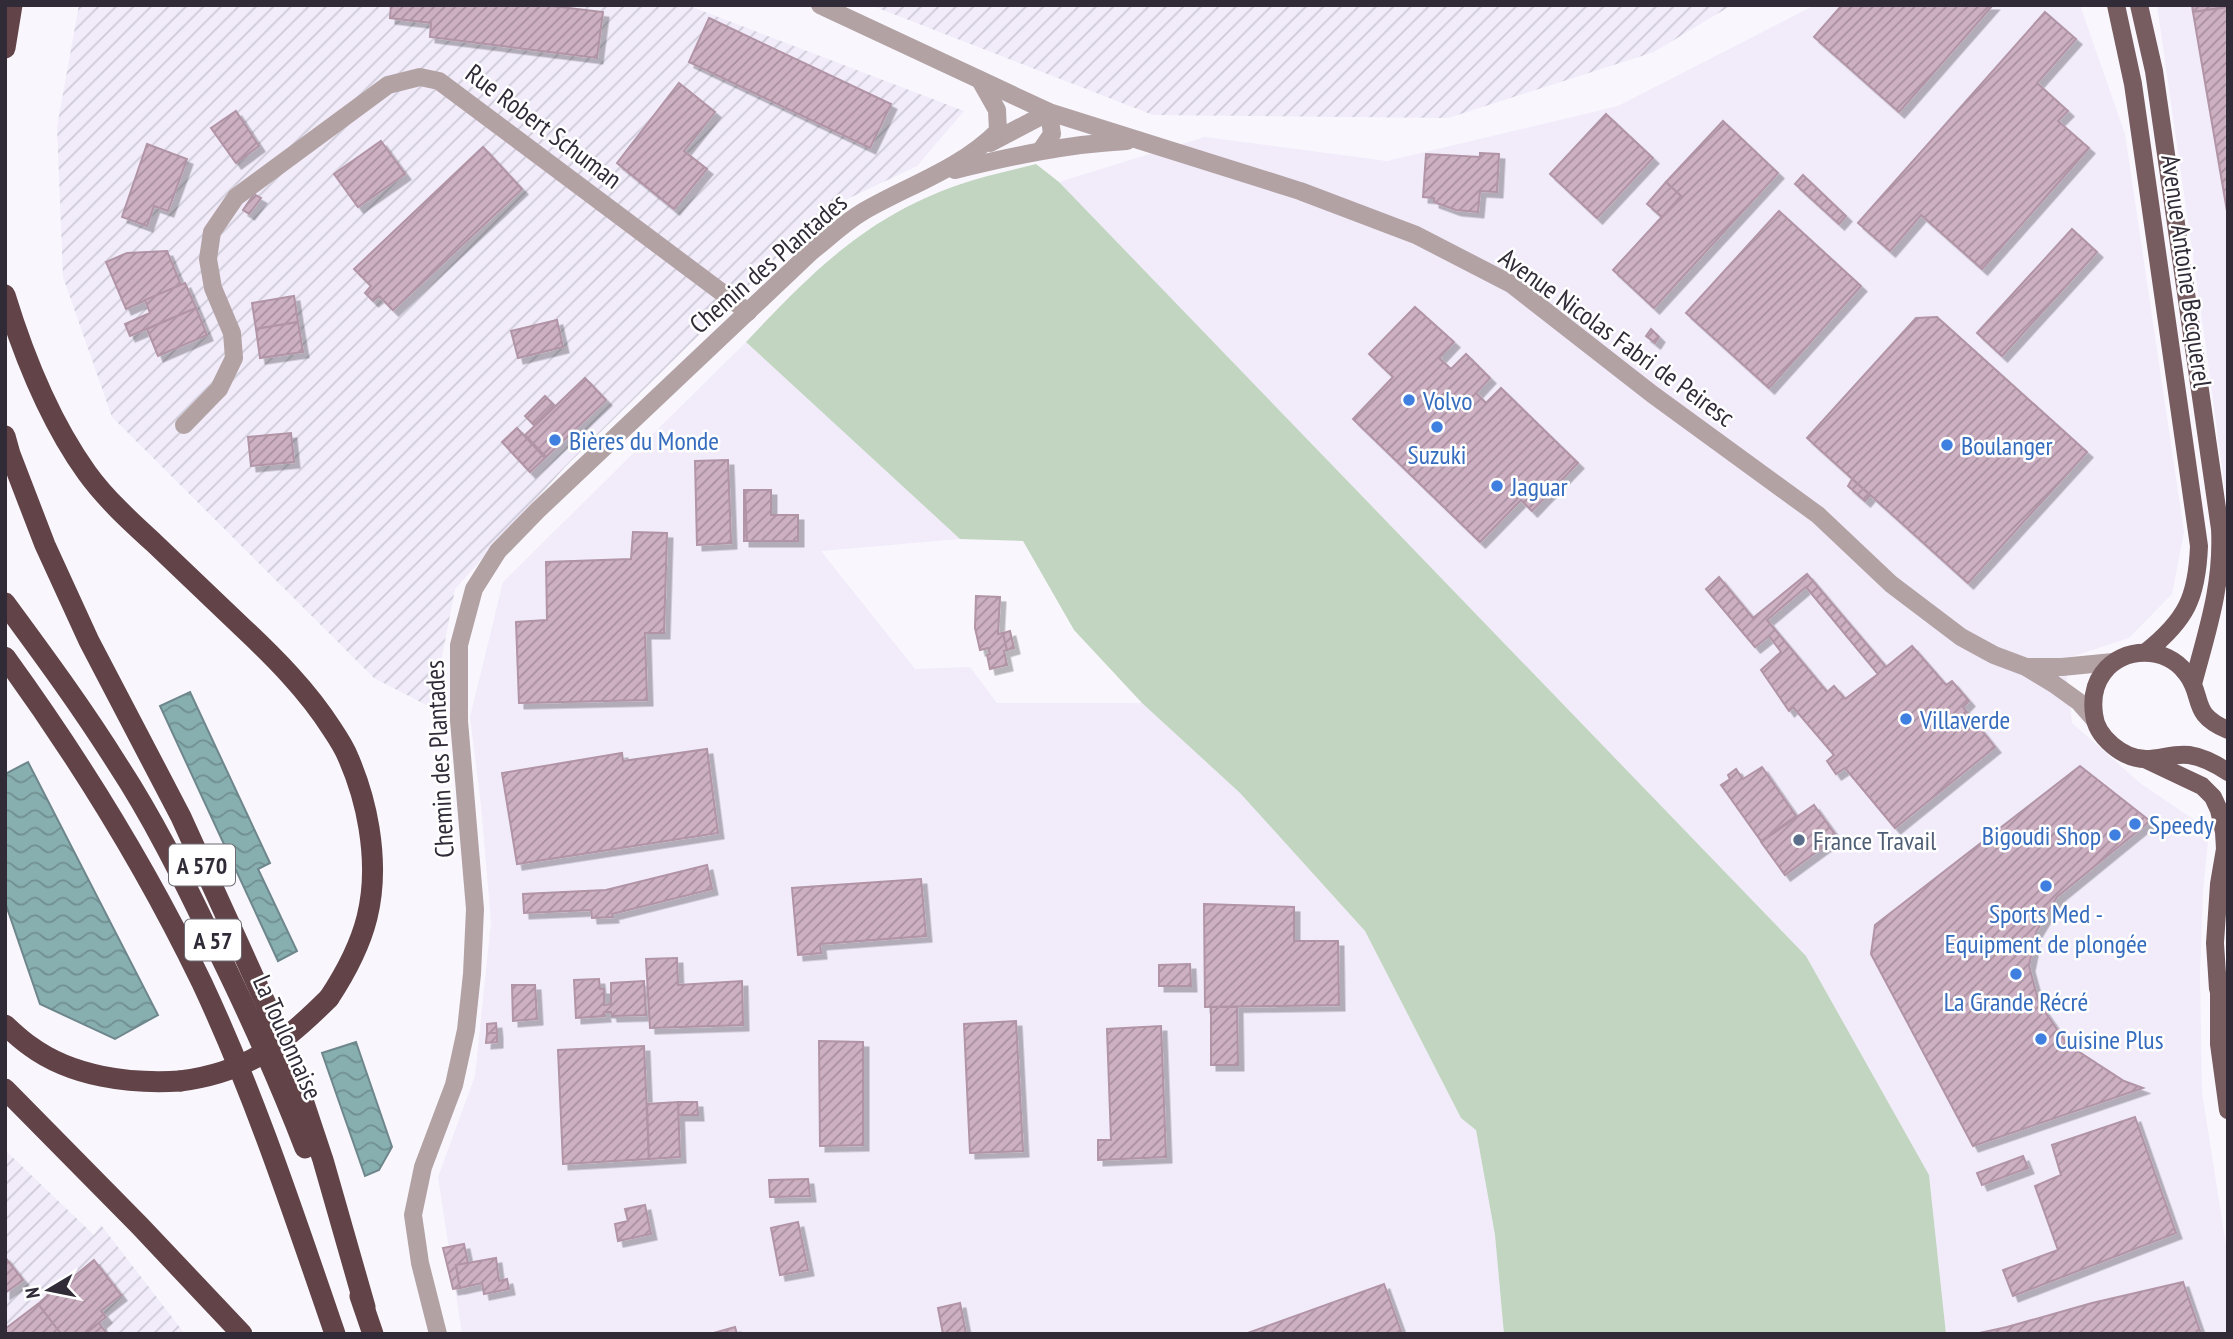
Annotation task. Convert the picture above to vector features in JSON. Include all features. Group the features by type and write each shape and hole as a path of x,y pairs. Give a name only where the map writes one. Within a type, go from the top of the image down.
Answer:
{"highway":[{"path":"5,21 11,5"},
{"path":"5,48 11,5"},
{"path":"5,295 36,383 88,474 128,519 290,673 321,711 348,754 364,800 373,854 371,900 363,934 347,971 329,998 279,1044 254,1060 200,1078 180,1081 127,1081 62,1063 31,1047 5,1025"},
{"name":"A 570","path":"5,436 51,557 89,641 181,817 265,1002 293,1070 323,1160 365,1307"},
{"name":"La Toulonnaise","path":"5,603 119,766 176,866 239,992 278,1079 373,1334"},
{"name":"A 57","path":"5,657 90,783 130,849 202,983 262,1127 335,1334"},
{"path":"5,1089 242,1334"}],"main road":[{"name":"Avenue Antoine Becquerel","path":"2116,5 2133,84 2199,546 2195,586 2189,603 2170,632 2146,652"},
{"name":"Avenue Antoine Becquerel","path":"2139,5 2154,71 2220,528 2218,586 2193,684"},
{"path":"2228,730 2214,724 2204,715 2186,672 2176,662 2164,656 2146,652 2125,655 2102,673 2095,688 2094,719 2103,736 2114,747 2128,755 2153,758 2188,755 2213,762 2228,772"},
{"path":"2153,758 2202,786 2213,797 2224,832 2225,849 2214,943 2219,1044 2228,1110"},
{"path":"2218,989 2228,917"}],"street":[{"name":"Avenue Nicolas Fabri de Peiresc","path":"831,8 1049,112 1300,191 1416,235 1511,285 1818,515 1891,584 1961,637 1994,655 2026,667"},
{"name":"Rue Robert Schuman","path":"184,425 219,389 234,358 232,333 213,288 208,259 212,232 236,197 388,85 420,77 439,81 748,312"},
{"path":"980,80 997,110 998,131 981,148"},
{"path":"937,174 1049,112 1052,134 1041,150"},
{"path":"937,174 1041,150 1085,143 1140,140"},
{"name":"Chemin des Plantades","path":"438,1334 420,1263 413,1216 423,1167 453,1085 466,1030 472,974 475,909 459,721 459,645 474,589 498,551 514,534 812,251 861,213 937,174"},
{"path":"2026,667 2113,662"},
{"path":"2026,667 2079,702 2094,719"}],"shaded area":[{"path":"79,5 687,5 964,111 917,166 822,211 566,466 455,589 432,708 374,678 112,417 63,277 57,127"},
{"path":"870,5 1732,5 1654,52 1448,118 1153,115"},
{"path":"1815,5 2080,5 2125,134 2184,532 2172,594 2129,638 2065,659 2072,723 2140,783 2209,830 2203,892 2200,975 2202,1092 2228,1258 2228,1334 1946,1334 1929,1175 1806,956 1059,182 1205,137 1387,161 1618,106"},
{"path":"2157,5 2228,5 2228,512 2204,333"},
{"path":"746,342 960,539 821,551 915,669 970,667 997,703 1142,703 1240,793 1365,931 1461,1118 1476,1130 1495,1235 1504,1334 462,1334 438,1177 475,1076 491,922 470,717 503,582"},
{"path":"5,1150 94,1235 101,1225 185,1334 5,1334"}],"green space":[{"path":"1036,164 1059,182 1806,956 1929,1175 1946,1334 1504,1334 1495,1235 1476,1130 1461,1118 1365,931 1240,793 1142,703 1074,630 1023,541 960,539 746,342 817,270 895,213 958,185"}],"water":[{"path":"190,692 270,863 258,869 297,951 278,961 160,706"},
{"path":"28,762 158,1015 115,1039 40,1004 5,902 5,774"},
{"path":"356,1042 392,1147 379,1170 365,1176 322,1053"}],"building":[{"path":"391,5 544,5 603,12 597,58 430,37 431,23 390,18"},
{"path":"1842,5 1993,5 1899,112 1814,37"},
{"path":"2192,5 2228,5 2228,7 2193,12"},
{"path":"2228,7 2228,217 2193,12"},
{"path":"2045,12 2076,39 2037,83 2068,111 2058,121 2089,148 1982,269 1921,215 1890,251 1858,223"},
{"path":"709,18 891,104 870,148 689,62"},
{"path":"679,83 715,112 684,151 707,169 674,209 617,163"},
{"path":"236,111 259,146 236,163 211,128"},
{"path":"1606,114 1653,158 1597,218 1550,174"},
{"path":"1723,121 1778,173 1654,308 1613,270 1681,196 1666,182"},
{"path":"381,141 405,174 358,207 334,174"},
{"path":"147,144 187,159 168,211 154,206 147,226 122,217"},
{"path":"483,147 522,189 393,310 379,296 373,301 365,293 371,286 354,269"},
{"path":"1480,153 1499,154 1497,192 1480,191 1478,212 1456,210 1434,202 1434,198 1423,197 1426,154 1480,157"},
{"path":"1803,175 1846,216 1839,224 1795,184"},
{"path":"1666,182 1681,196 1662,217 1647,204"},
{"path":"254,194 261,198 249,214 243,210"},
{"path":"1779,211 1861,286 1769,388 1686,313"},
{"path":"2072,229 2097,252 2002,356 1977,333"},
{"path":"167,251 181,285 126,309 106,262 127,253"},
{"path":"185,283 196,308 130,336 125,324 150,313 145,300"},
{"path":"294,296 298,322 256,329 252,303"},
{"path":"1415,307 1454,342 1439,358 1451,369 1466,354 1490,378 1476,393 1486,403 1501,388 1578,463 1532,511 1521,500 1480,542 1353,419 1393,377 1369,354"},
{"path":"196,308 207,335 158,356 147,329"},
{"name":"Boulanger","path":"1937,317 2087,452 1968,583 1807,438 1916,318"},
{"path":"557,320 563,347 518,358 511,331"},
{"path":"298,322 303,352 260,358 256,329"},
{"path":"1651,329 1659,337 1655,343 1646,336"},
{"path":"585,378 606,400 546,457 525,435"},
{"path":"545,396 554,405 534,425 525,416"},
{"path":"517,428 545,458 530,472 502,442"},
{"path":"291,433 294,462 251,466 248,437"},
{"path":"728,460 731,543 697,545 695,461"},
{"path":"1852,479 1870,495 1865,501 1848,486"},
{"path":"745,490 747,541 744,541"},
{"path":"745,490 771,490 771,515 798,515 798,541 747,541"},
{"path":"633,532 667,533 664,633 645,633 647,700 519,703 516,622 547,620 546,562 631,559"},
{"path":"1807,574 1886,667 1912,646 1946,685 1952,681 1969,701 1963,707 1995,747 1895,828 1845,768 1836,774 1827,761 1834,755 1793,707 1789,711 1761,670 1781,652 1769,636 1755,647 1706,589 1719,577 1753,618","holes":["1806,587 1878,674 1845,699 1834,686 1827,692 1767,620"]},
{"path":"976,596 1000,597 998,634 1003,633 1007,665 990,669 988,648 980,650 975,628"},
{"path":"1010,631 1014,648 1007,650 1003,633"},
{"path":"707,749 718,833 517,864 502,773 622,753 623,761"},
{"path":"2080,766 2150,821 2057,897 2036,932 2029,966 2039,1003 2067,1044 2124,1081 2143,1088 1973,1146 1871,954 1875,925"},
{"path":"1762,767 1796,816 1761,841 1721,785 1730,779 1728,775 1736,769 1743,779"},
{"name":"France Travail","path":"1814,805 1837,837 1785,875 1761,842"},
{"path":"707,865 712,889 612,914 613,917 592,918 591,910 524,913 523,894 606,890"},
{"path":"921,879 926,936 820,944 821,953 798,955 792,888"},
{"path":"1204,904 1294,907 1294,941 1338,941 1339,1005 1205,1007"},
{"path":"677,958 678,985 742,981 743,1025 650,1028 646,959"},
{"path":"1190,964 1191,986 1159,986 1159,965"},
{"path":"599,979 600,989 604,989 604,1005 611,1004 611,983 644,981 646,1015 612,1016 611,1012 604,1012 605,1016 576,1018 574,980"},
{"path":"512,985 535,985 537,1019 513,1021"},
{"path":"1211,1007 1237,1007 1238,1065 1211,1065"},
{"path":"1016,1021 1023,1151 970,1153 964,1024"},
{"path":"496,1023 497,1033 487,1033 487,1024"},
{"path":"1161,1026 1166,1157 1098,1160 1098,1140 1111,1140 1107,1029"},
{"path":"487,1033 497,1033 497,1042 486,1043"},
{"path":"819,1041 863,1042 863,1145 820,1146"},
{"path":"644,1046 649,1159 563,1164 558,1050"},
{"path":"678,1102 697,1102 698,1115 678,1115"},
{"path":"678,1102 680,1157 649,1159 647,1104"},
{"path":"2135,1117 2176,1233 2013,1296 2003,1270 2058,1250 2035,1186 2061,1175 2052,1145"},
{"path":"2023,1156 2028,1168 1982,1185 1977,1173"},
{"path":"808,1179 810,1196 770,1197 769,1180"},
{"path":"645,1205 651,1234 618,1241 615,1224 628,1221 625,1209"},
{"path":"798,1222 808,1270 780,1275 771,1228"},
{"path":"464,1244 468,1263 456,1265 460,1288 453,1289 443,1248"},
{"path":"5,1257 23,1280 5,1293"},
{"path":"496,1258 499,1281 507,1279 509,1289 484,1294 482,1283 460,1288 456,1265"},
{"path":"94,1260 121,1295 101,1311 106,1317 85,1334 61,1334 38,1304 48,1295 46,1292 64,1278 67,1282"},
{"path":"2183,1282 2201,1334 1975,1334 2092,1303"},
{"path":"1384,1284 1402,1334 1245,1334"},
{"path":"960,1303 966,1334 943,1334 938,1308"},
{"path":"38,1304 61,1334 5,1334 5,1329"},
{"path":"99,1323 107,1334 85,1334"},
{"path":"735,1327 737,1334 710,1334"}],"place":[{"name":"Volvo","path":"1409,400"},
{"name":"Suzuki","path":"1437,427"},
{"name":"Bières du Monde","path":"555,440"},
{"name":"Boulanger","path":"1947,445"},
{"name":"Jaguar","path":"1497,486"},
{"name":"Villaverde","path":"1906,719"},
{"name":"Speedy","path":"2135,824"},
{"name":"Bigoudi Shop","path":"2115,835"},
{"name":"France Travail","path":"1799,840"},
{"name":"Sports Med - Equipment de plongée","path":"2046,886"},
{"name":"La Grande Récré","path":"2016,974"},
{"name":"Cuisine Plus","path":"2041,1039"}]}
